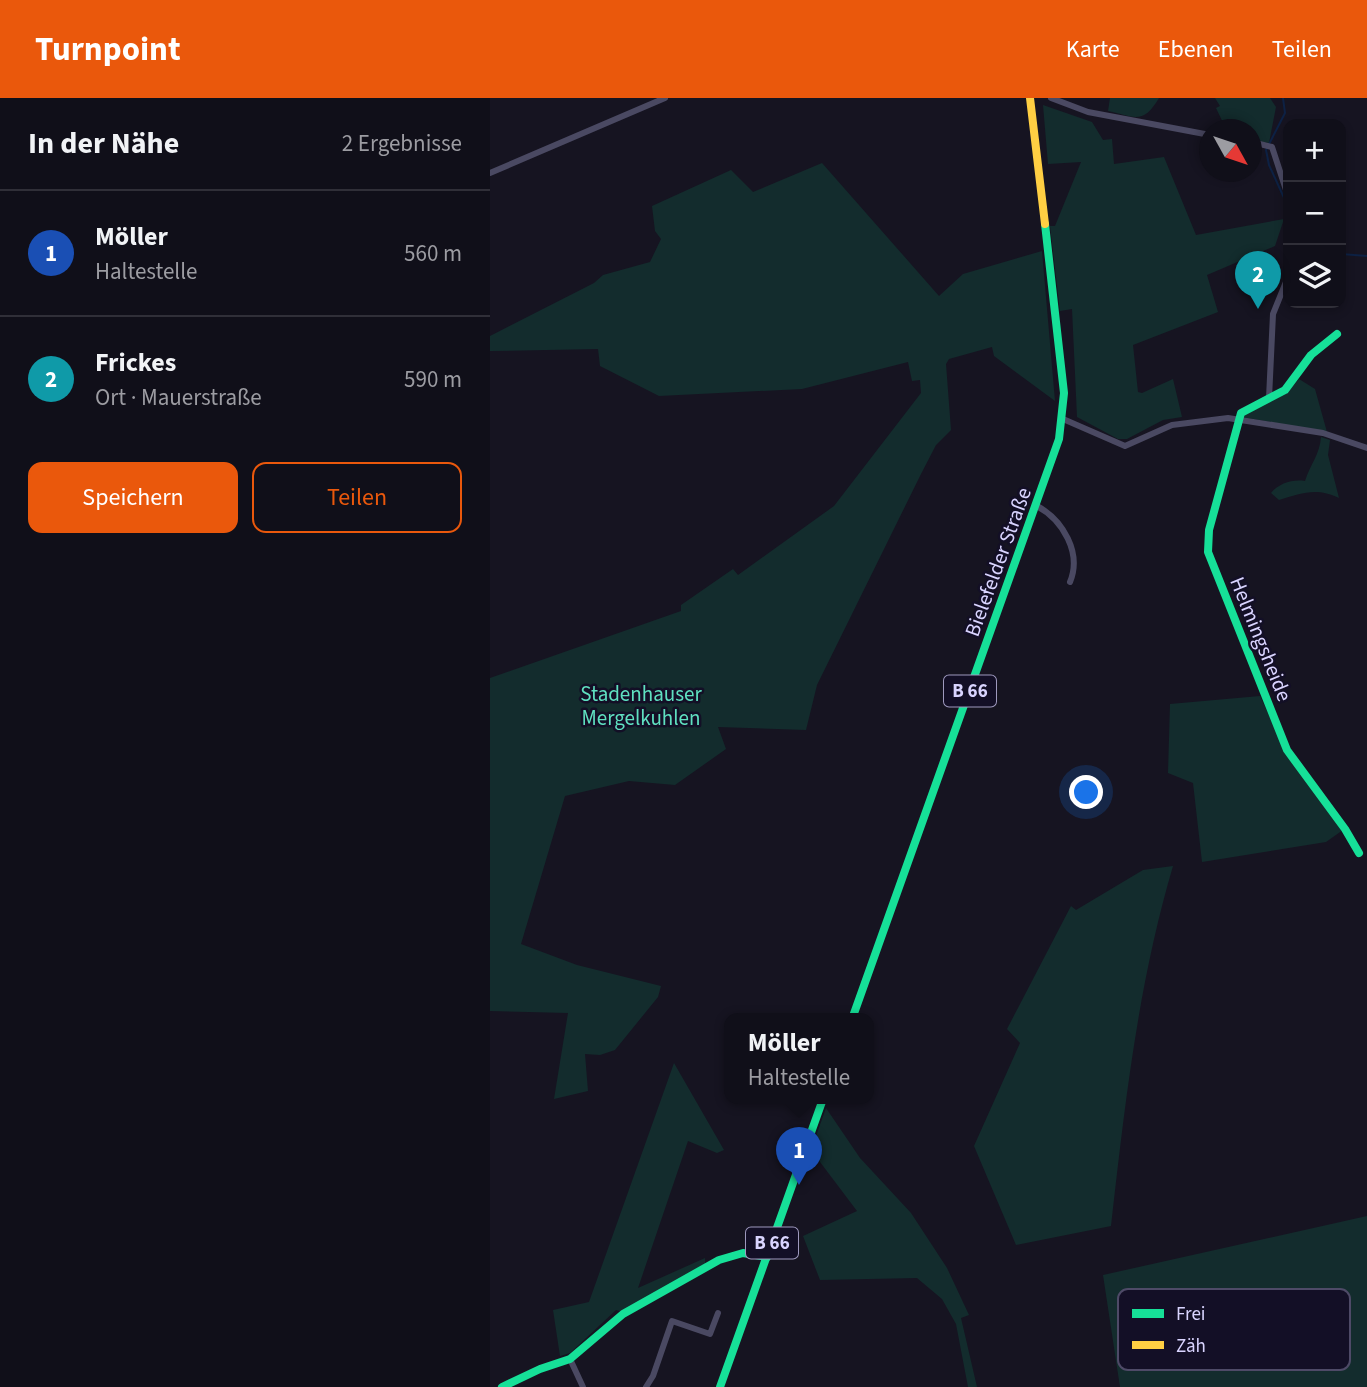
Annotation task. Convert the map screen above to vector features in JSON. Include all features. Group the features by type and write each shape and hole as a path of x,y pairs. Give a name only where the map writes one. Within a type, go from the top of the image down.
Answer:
{"main road":[{"name":"Bielefelder Straße","path":"854,1013 1055,456 1063,419 1064,393 1030,98"},
{"path":"1238,418 1241,413 1284,390 1311,355 1337,334"},
{"name":"Helmingsheide","path":"1238,418 1209,530 1209,557 1287,750 1345,829 1359,853"},
{"name":"B 66","path":"720,1387 821,1104"},
{"path":"502,1387 540,1368 570,1359 623,1314 719,1260 743,1253 767,1257"}],"street":[{"path":"490,173 665,98"},
{"path":"1051,98 1088,112 1199,133"},
{"path":"1262,145 1272,147 1283,182"},
{"path":"1269,398 1273,314 1283,289"},
{"path":"1063,419 1125,446 1172,425 1238,418 1322,433 1367,448"},
{"path":"1037,506 1065,529 1074,570 1070,582"},
{"path":"646,1387 653,1376 672,1321 709,1334 718,1313"},
{"path":"570,1359 583,1387"}],"green space":[{"path":"1110,98 1159,98 1143,116 1132,117 1108,111"},
{"path":"1215,98 1270,98 1276,107 1269,143 1262,142 1262,119 1221,119 1216,108 1220,106"},
{"path":"1043,105 1092,122 1103,140 1112,139 1114,164 1164,157 1196,235 1283,219 1275,246 1207,275 1218,312 1133,345 1138,392 1142,393 1173,379 1182,417 1163,420 1127,439 1118,439 1077,417 1072,309 1060,311 1050,226 1055,226 1081,162 1048,164"},
{"name":"Stadenhauser Mergelkuhlen","path":"822,163 939,296 963,274 1042,251 1055,401 994,356 992,347 949,359 946,364 951,430 936,445 817,685 806,730 718,727 726,749 675,785 629,781 565,796 521,944 577,965 661,986 658,997 615,1050 600,1055 585,1054 588,1091 554,1099 568,1013 490,1011 490,678 681,611 681,605 733,569 738,575 834,506 921,393 920,380 912,381 908,362 802,389 659,396 600,366 598,349 490,351 490,336 594,283 603,275 650,262 661,239 655,231 652,206 731,170 753,192"},
{"path":"1299,379 1315,389 1327,432 1242,417 1287,393"},
{"path":"1321,437 1330,440 1328,455 1339,498 1316,492 1279,500 1271,493 1282,484 1305,481 1319,449"},
{"path":"1260,696 1286,751 1343,830 1326,842 1202,862 1193,783 1168,773 1170,704"},
{"path":"1173,866 1142,1000 1111,1226 1016,1245 974,1146 1020,1043 1007,1029 1071,906 1076,910 1143,870"},
{"path":"674,1063 724,1150 717,1153 688,1141 638,1288 705,1258 705,1264 623,1312 616,1310 570,1353 560,1356 553,1310 589,1302"},
{"path":"826,1108 860,1158 911,1213 947,1268 969,1315 961,1318 977,1387 968,1387 956,1324 942,1299 917,1278 820,1280 803,1236 857,1211 811,1150"},
{"path":"1367,1216 1367,1387 1120,1387 1103,1275"}],"waterway":[{"path":"1283,98 1285,113 1266,150 1269,165 1283,196"},
{"path":"1346,254 1367,256"}],"traffic: fast":[{"path":"854,1013 1059,439 1064,393 1045,224"},
{"path":"1337,334 1311,355 1285,390 1241,413 1209,530 1208,552 1287,750 1345,829 1359,853"},
{"path":"720,1387 821,1104"},
{"path":"502,1387 540,1369 570,1359 623,1314 719,1260 743,1253 767,1257"}],"traffic: slow":[{"path":"1030,98 1045,224"}],"place":[{"name":"Frickes","path":"1258,309"},
{"name":"Möller","path":"799,1185"}]}
